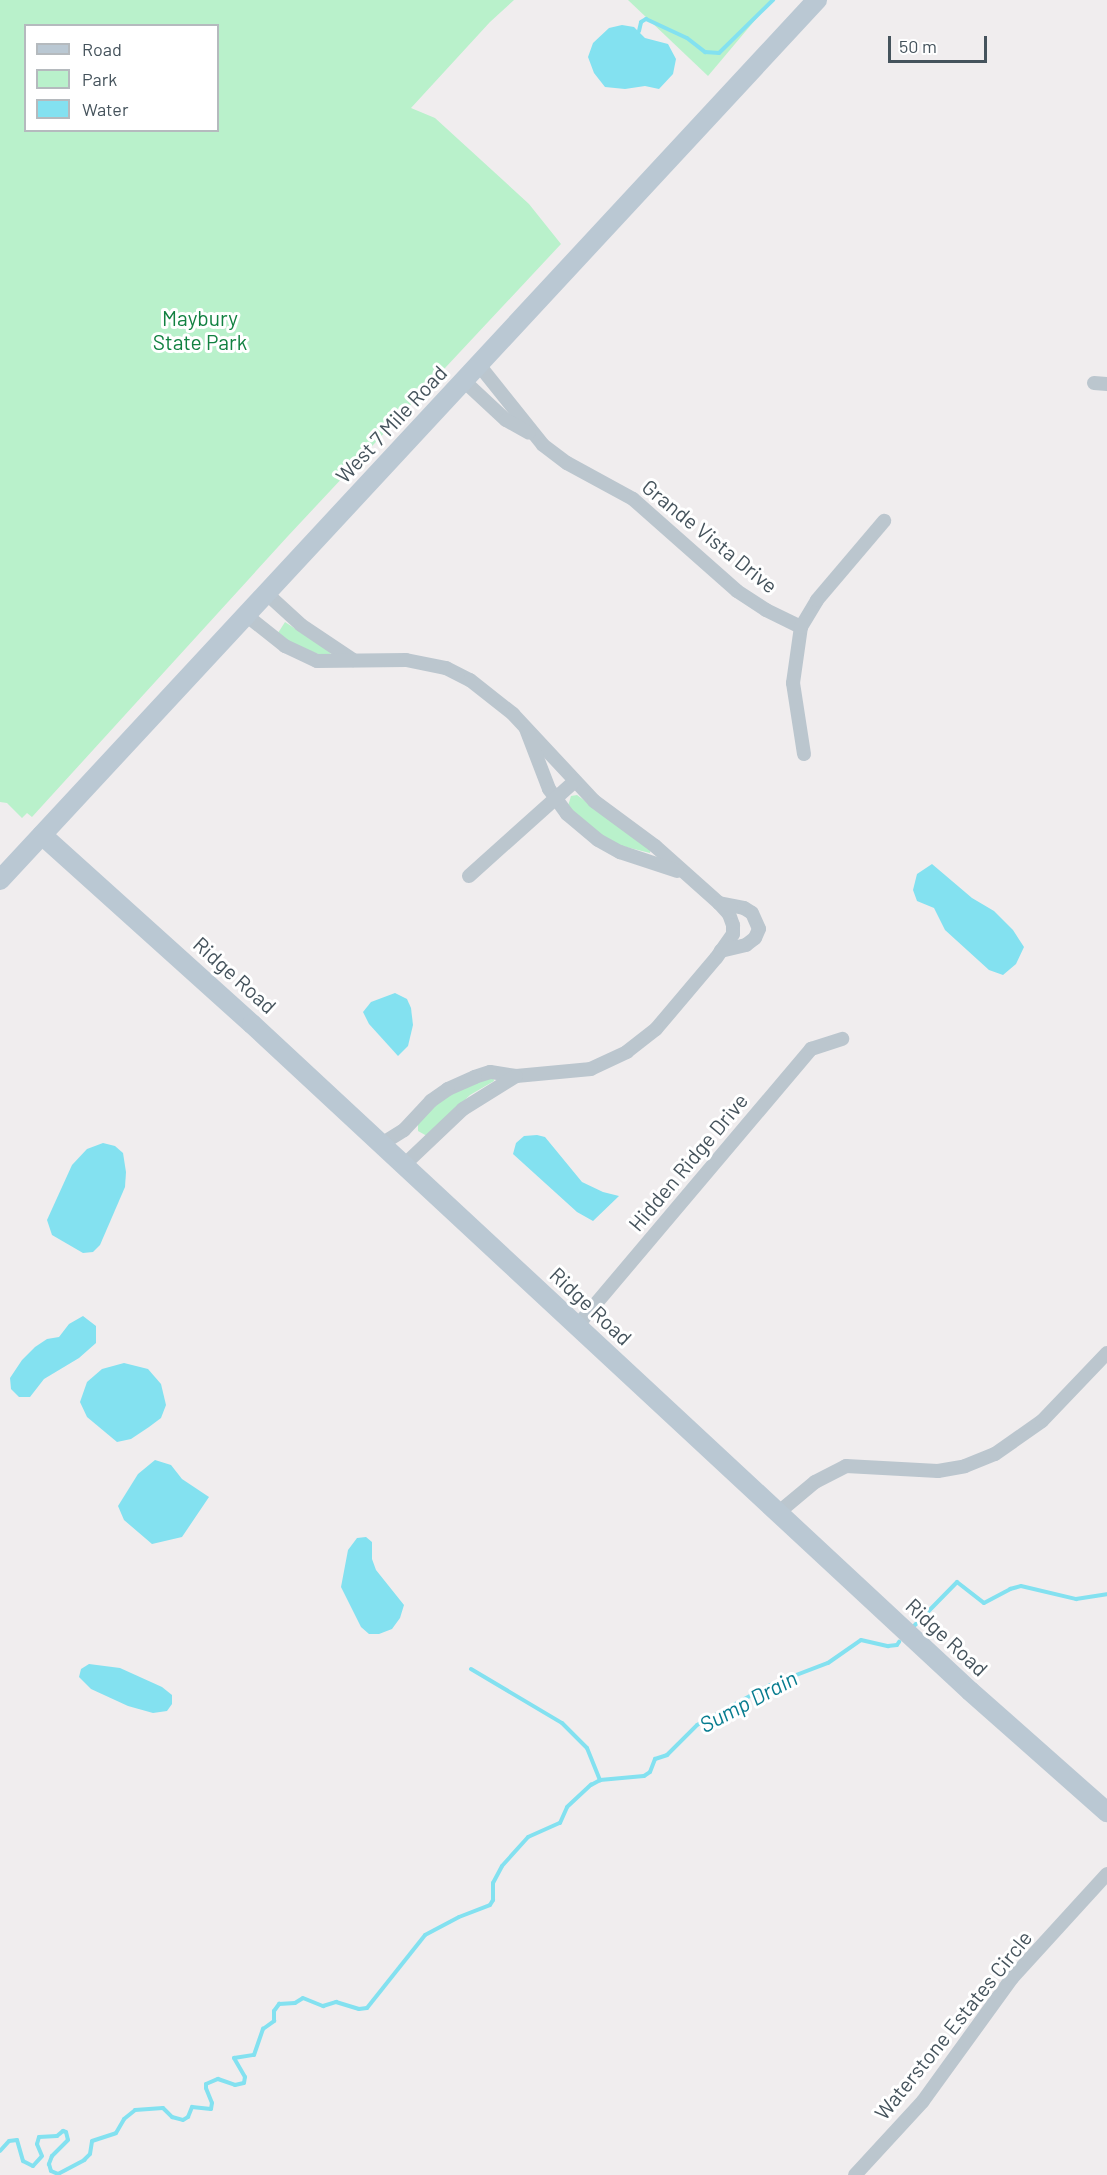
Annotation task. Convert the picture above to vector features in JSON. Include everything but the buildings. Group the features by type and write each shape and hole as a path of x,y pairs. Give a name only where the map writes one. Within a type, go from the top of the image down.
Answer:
{"street":[{"name":"West 7 Mile Road","path":"0,880 817,0"},
{"name":"Grande Vista Drive","path":"479,365 497,390 516,409 534,435"},
{"name":"Grande Vista Drive","path":"464,381 506,420 534,435 567,463 642,505 737,591 766,610 801,627"},
{"path":"804,754 793,683 801,627 817,600 884,521"},
{"path":"266,593 301,625 352,660"},
{"path":"246,615 285,646 317,661 333,663 352,660 406,660 446,668 470,680 549,748 594,801 655,846 719,903 729,914 733,925 733,934 721,951 656,1029 627,1052 591,1069 516,1076 490,1072 448,1089 431,1101 404,1130 382,1144"},
{"path":"524,725 540,770 555,798 567,814 598,840 620,852 682,872"},
{"path":"469,876 575,781"},
{"name":"Ridge Road","path":"42,835 382,1144 972,1693 1107,1812"},
{"path":"719,903 744,908 752,913 759,929 755,938 746,945 721,951"},
{"name":"Hidden Ridge Drive","path":"577,1326 811,1049 842,1039"},
{"path":"404,1165 463,1109 516,1076"},
{"path":"779,1512 815,1482 846,1466 938,1471 965,1466 989,1457 1042,1421 1107,1353"},
{"name":"Waterstone Estates Circle","path":"855,2175 923,2101 1012,1978 1107,1874"}],"green space":[{"name":"Maybury State Park","path":"0,0 514,0 490,22 411,108 435,118 529,204 561,244 288,536 32,817 27,813 22,818 7,803 0,802"},
{"path":"628,0 772,0 708,76"},
{"path":"285,622 329,651 332,656 327,657 283,639 278,633"},
{"path":"577,795 643,844 650,850 650,853 618,845 596,832 568,806 571,796"},
{"path":"493,1076 494,1081 470,1095 427,1136 418,1131 418,1122 435,1104 456,1089"}],"water":[{"path":"622,25 634,27 645,38 668,44 676,59 673,74 659,89 645,86 625,89 605,87 594,73 588,57 593,43 609,28"},
{"path":"932,864 972,898 994,911 1013,930 1024,947 1016,964 1003,975 989,970 945,930 934,908 917,901 913,890 917,874"},
{"path":"395,993 407,999 411,1008 413,1025 408,1046 398,1056 369,1024 363,1012 371,1002"},
{"path":"524,1136 545,1137 582,1182 603,1192 619,1196 593,1221 577,1212 513,1154 516,1143"},
{"path":"103,1143 115,1146 123,1153 126,1172 125,1187 100,1245 93,1252 83,1253 52,1235 47,1220 72,1165 87,1149"},
{"path":"83,1316 96,1326 96,1343 79,1358 44,1379 30,1397 19,1397 11,1389 10,1378 22,1360 47,1339 59,1337 69,1324"},
{"path":"124,1363 148,1369 161,1384 166,1405 161,1418 131,1439 117,1442 87,1417 80,1402 87,1382 102,1369"},
{"path":"155,1460 171,1465 182,1479 209,1497 182,1537 152,1544 124,1520 118,1506 138,1474"},
{"path":"366,1537 372,1542 372,1559 376,1570 404,1605 400,1618 392,1629 379,1634 369,1634 361,1627 341,1587 348,1550 357,1538"},
{"path":"89,1664 120,1668 162,1687 172,1695 172,1704 167,1711 153,1713 128,1706 91,1689 79,1677 81,1669"}],"waterway":[{"path":"639,31 641,22 646,19 687,38 705,52 719,53 773,0"},
{"name":"Sump Drain","path":"913,1627 957,1582 984,1603 1010,1589 1021,1586 1076,1599 1107,1594"},
{"name":"Sump Drain","path":"0,2151 9,2141 17,2140 23,2161 33,2166 42,2156 37,2144 39,2137 57,2136 63,2131 66,2132 68,2140 52,2156 49,2164 51,2171 58,2174 84,2160 90,2154 92,2141 116,2133 124,2119 135,2110 163,2108 172,2117 183,2120 188,2117 192,2107 211,2109 212,2103 206,2084 218,2079 235,2085 244,2083 245,2077 234,2058 254,2055 263,2029 274,2021 274,2011 279,2004 295,2003 303,1998 323,2006 336,2002 359,2009 367,2008 425,1935 459,1917 490,1905 493,1900 493,1883 502,1866 528,1837 560,1823 567,1807 591,1785 600,1780 644,1776 650,1772 655,1759 667,1755 697,1725 770,1685 828,1663 861,1640 888,1646 897,1645 899,1642"},
{"path":"471,1669 562,1723 587,1748 600,1780"}]}
